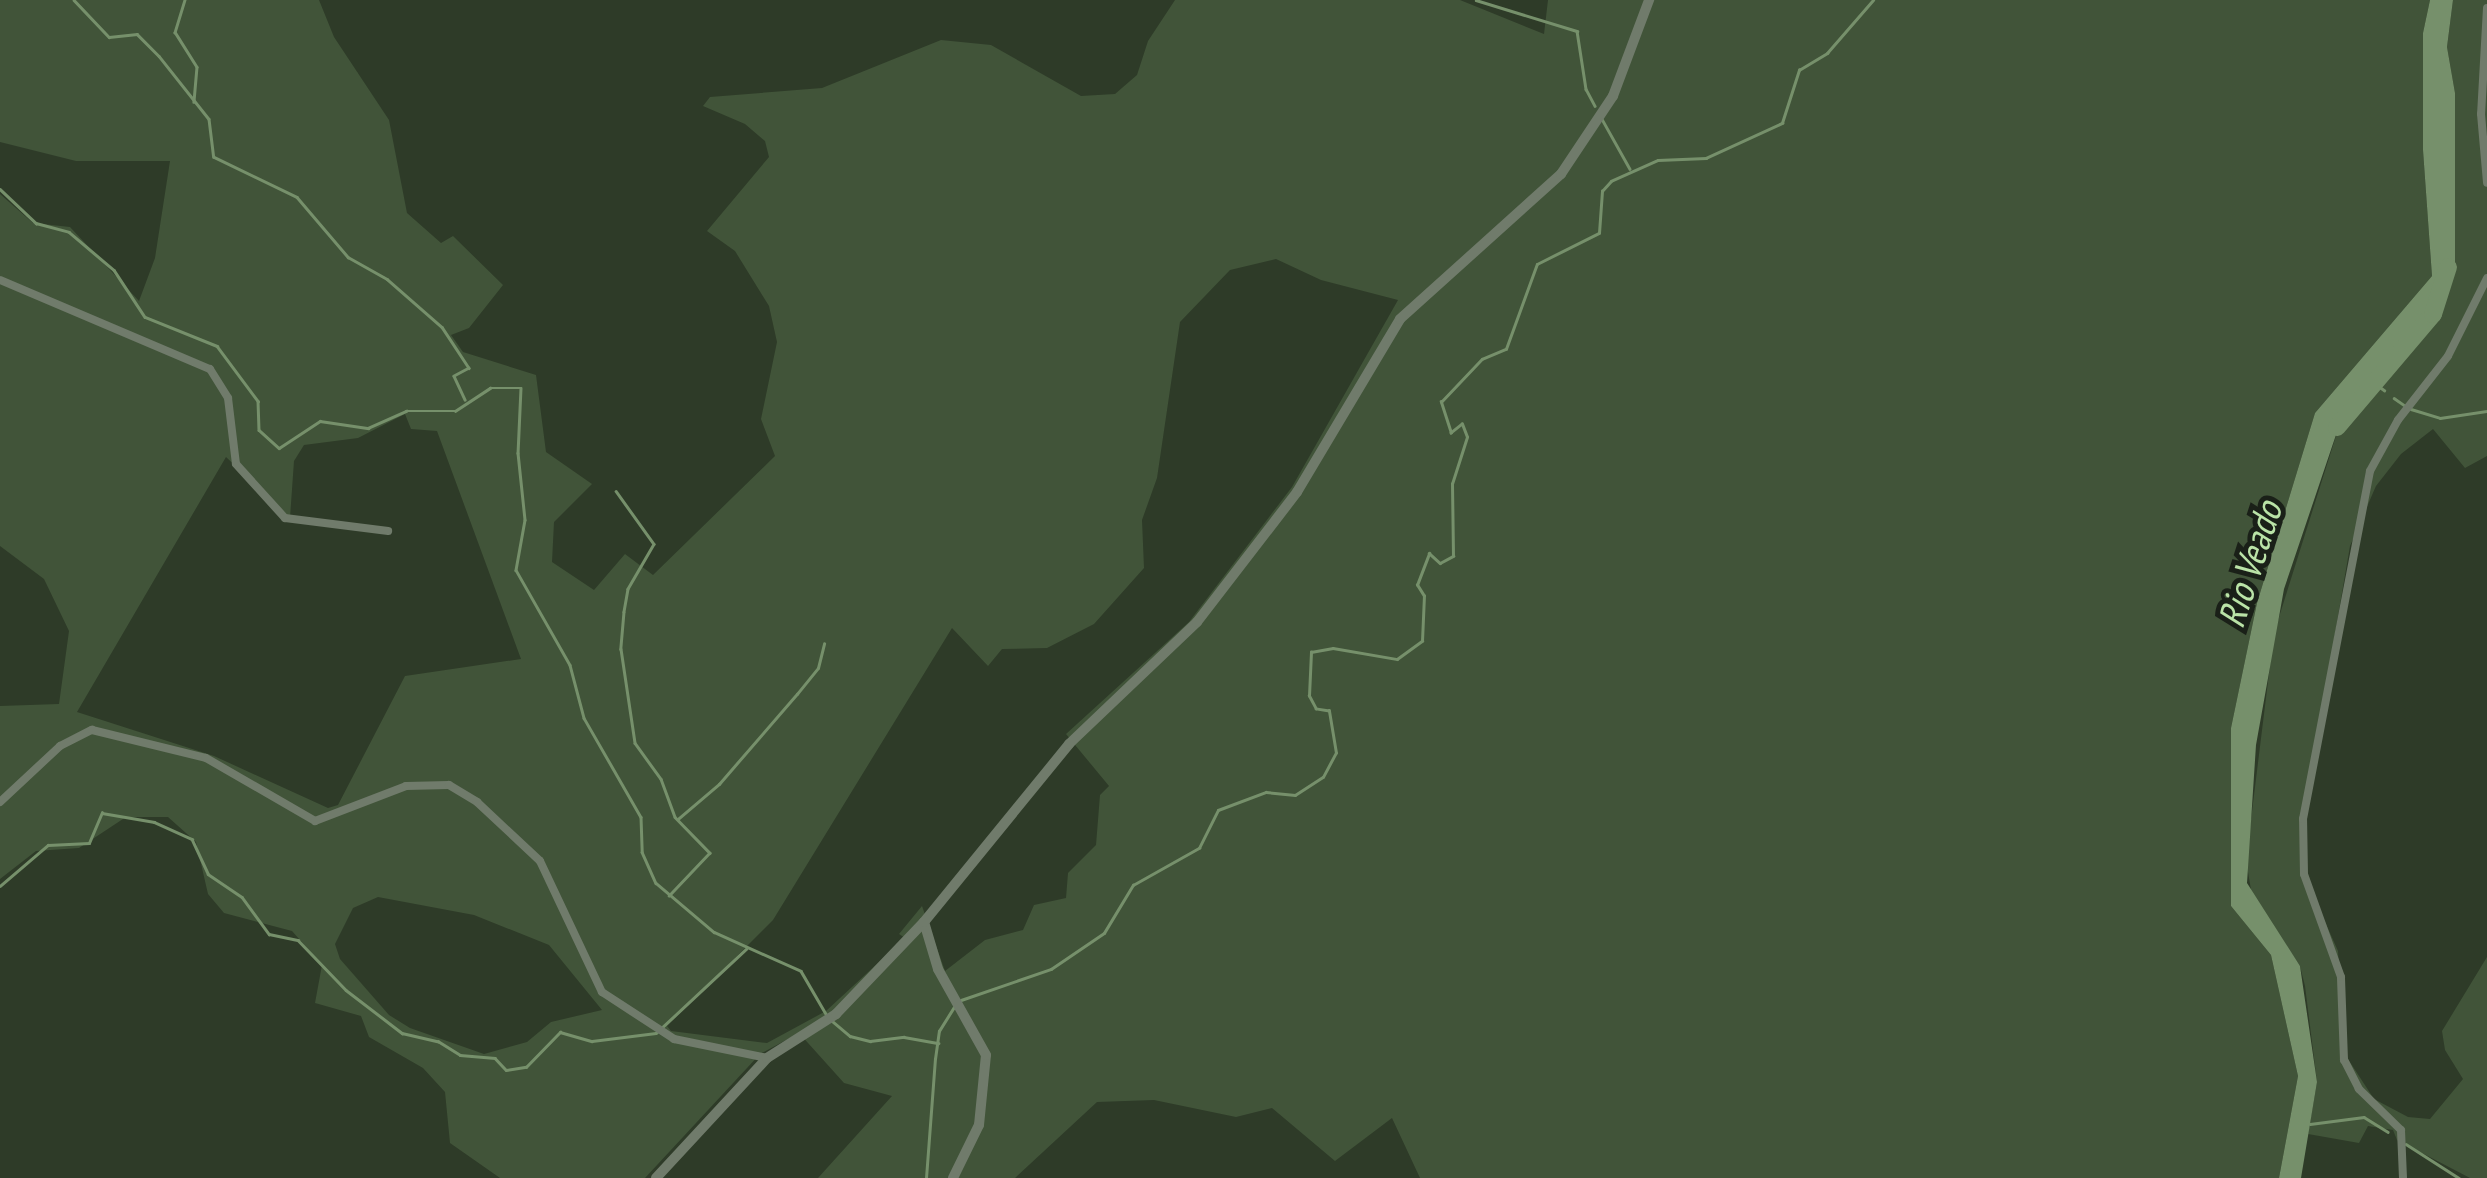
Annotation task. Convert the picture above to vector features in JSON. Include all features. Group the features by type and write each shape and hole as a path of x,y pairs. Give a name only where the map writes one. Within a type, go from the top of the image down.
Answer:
{"street":[{"path":"656,1178 767,1058 836,1014 924,922 1069,744 1197,622 1298,492 1400,319 1561,174 1613,96 1649,0"},
{"path":"2487,8 2481,114 2487,183"},
{"path":"2402,1178 2400,1130 2359,1089 2344,1060 2341,977 2304,874 2304,819 2370,472 2398,420 2448,356 2487,278"},
{"path":"0,280 210,368 228,398 236,464 285,518 388,531"},
{"path":"0,802 60,746 92,730 206,758 315,821 406,786 448,786 477,802 540,861 602,992 674,1039 767,1058"},
{"path":"924,922 938,969 986,1055 979,1124 953,1178"}],"shaded area":[{"path":"0,0 319,0 334,37 389,120 407,213 441,243 453,236 503,285 469,328 451,335 463,352 536,375 546,452 592,484 554,522 552,562 594,590 625,554 653,575 775,456 761,419 777,342 769,306 735,251 707,231 769,157 765,141 745,124 703,106 710,97 822,88 941,40 991,45 1081,96 1115,94 1137,75 1148,41 1175,0 1460,0 1544,34 1548,0 2430,0 2423,33 2423,150 2432,276 2315,413 2257,603 2231,728 2231,906 2271,955 2298,1076 2279,1178 1420,1178 1392,1118 1335,1161 1272,1108 1236,1117 1154,1100 1097,1102 1015,1178 818,1178 892,1096 844,1083 799,1033 760,1054 645,1178 500,1178 450,1143 445,1092 423,1068 369,1037 361,1016 315,1003 322,965 292,931 224,913 208,894 196,842 168,817 126,817 79,848 36,851 0,879 0,706 59,704 69,631 44,579 0,546 0,194 33,223 70,227 139,301 155,258 170,161 76,161 0,142","holes":["1276,259 1321,280 1398,300 1292,487 1189,622 1066,734 1109,786 1100,795 1096,845 1068,873 1066,898 1034,905 1023,930 985,940 945,971 922,906 899,934 905,938 826,1011 767,1043 671,1031 667,1026 773,920 952,628 988,666 1002,649 1047,648 1094,624 1144,568 1142,520 1157,478 1180,322 1230,270","405,414 411,429 437,431 521,659 405,676 338,805 328,808 214,756 77,712 226,457 290,518 294,461 304,445 358,438","378,897 474,915 549,945 602,1010 551,1022 527,1042 484,1054 410,1028 389,1015 340,959 335,944 353,908"]},
{"path":"2430,0 2453,0 2447,47 2455,93 2455,263 2440,299 2341,420 2284,589 2256,745 2247,883 2300,966 2317,1082 2301,1178 2279,1178 2298,1076 2271,955 2231,906 2231,728 2257,603 2315,413 2432,276 2423,150 2423,33"},
{"path":"2453,0 2487,0 2487,456 2465,468 2433,429 2401,454 2376,486 2350,546 2301,832 2310,888 2338,951 2344,1053 2374,1099 2408,1117 2430,1119 2463,1079 2445,1050 2442,1031 2487,957 2487,1178 2470,1178 2397,1140 2393,1130 2368,1126 2359,1143 2308,1134 2317,1082 2305,986 2300,966 2252,896 2246,860 2274,633 2341,420 2440,299 2455,263 2455,93 2447,47"}],"waterway":[{"path":"74,0 109,37 137,34 159,56 209,119 214,157 297,197 348,257 387,279 442,327 469,368 454,376 465,400"},
{"path":"185,0 175,32 197,67 194,102"},
{"path":"1476,0 1577,31 1586,89 1595,106"},
{"path":"961,1000 1051,969 1104,933 1133,885 1199,848 1218,810 1266,792 1295,795 1323,777 1336,753 1329,711 1316,709 1309,696 1311,652 1333,648 1397,659 1422,641 1424,596 1417,585 1429,553 1440,563 1453,556 1452,484 1467,437 1462,424 1451,433 1441,402 1482,359 1506,349 1537,264 1599,233 1602,191 1611,181 1658,160 1706,158 1782,123 1799,70 1827,53 1873,0"},
{"path":"1602,119 1630,169"},
{"path":"0,189 36,223 69,232 114,270 145,317 217,346 258,401 259,430 279,448 320,421 368,428 406,411 455,411 490,388 521,388 518,453 525,520 516,570 570,665 584,718 641,817 642,852 656,883 714,932 801,971 826,1014"},
{"name":"Rio Veado","path":"2337,427 2433,314 2448,267"},
{"path":"2373,382 2384,390"},
{"path":"2394,398 2404,405"},
{"path":"2411,409 2440,418 2487,411"},
{"path":"616,491 654,544 628,589 624,612 621,649 635,743 661,779 675,817 710,853 669,896"},
{"path":"678,819 719,784 797,694 818,668 824,644"},
{"path":"0,886 48,845 89,843 102,813 154,822 192,839 208,874 242,897 269,934 298,940 346,990 402,1033 438,1041 460,1055 495,1058 506,1070 526,1067 560,1032 592,1041 656,1033 746,949"},
{"path":"926,1178 939,1031 955,1005"},
{"path":"831,1020 850,1036 870,1041 904,1037 938,1043"},
{"path":"2310,1124 2364,1117 2388,1132"},
{"path":"2406,1144 2459,1178"}]}
